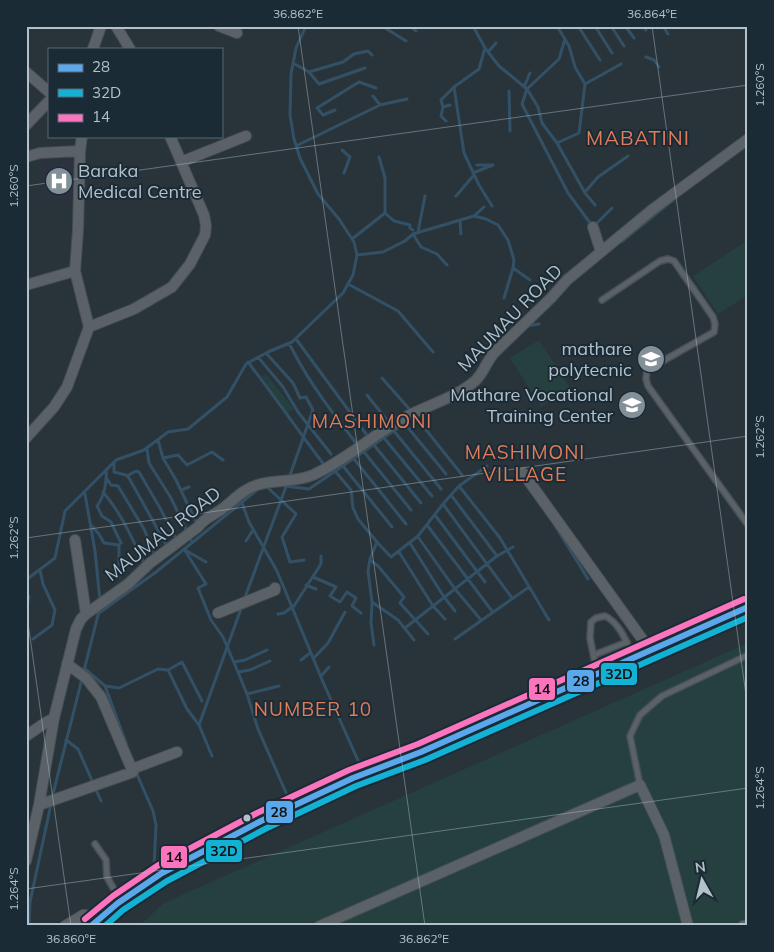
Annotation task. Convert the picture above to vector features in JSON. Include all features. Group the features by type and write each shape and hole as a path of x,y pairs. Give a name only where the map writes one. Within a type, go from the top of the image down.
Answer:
{"main road":[{"path":"92,925 121,901 171,867 308,799 353,778 421,752 748,607"}],"street":[{"path":"93,48 101,26"},
{"path":"116,26 129,48"},
{"path":"219,26 237,33"},
{"path":"26,72 48,91"},
{"path":"26,125 48,102"},
{"path":"181,162 246,136"},
{"path":"26,438 54,407 67,387 89,327 75,272 82,138"},
{"path":"89,327 134,309 172,288 190,264 205,235 204,215 171,138"},
{"name":"MAUMAU ROAD","path":"83,616 128,584 150,563 243,491 255,485 287,482 313,475 400,420 474,382 494,353 567,280 653,209 748,140"},
{"path":"26,157 40,153 80,151"},
{"path":"593,227 601,252"},
{"path":"26,284 75,272"},
{"path":"523,473 650,650"},
{"path":"26,861 39,805 54,718 76,628 83,616 75,540"},
{"path":"218,613 276,590 274,588"},
{"path":"39,805 133,772 101,696 86,678 67,664"},
{"path":"26,736 54,718"},
{"path":"132,769 177,752"},
{"path":"320,926 640,785 664,835 688,926"},
{"path":"65,926 83,915 86,916 92,925"},
{"path":"743,926 748,925"}],"lane":[{"path":"602,300 660,261 668,259 674,261 713,316 714,332 647,370 646,379 648,386 748,525"},
{"path":"597,674 590,638 591,622 596,618 605,616 611,619 627,642 633,657"},
{"path":"594,655 627,642"},
{"path":"640,785 630,736 640,715 662,696 748,655"},
{"path":"94,844 106,860 107,877 121,901"}],"shaded area":[{"name":"Baraka Medical Centre","path":"63,161 78,161 77,200 41,198 42,164 61,164"}],"green space":[{"path":"748,240 748,295 718,314 693,276"},
{"path":"539,340 570,388 541,407 510,358"},
{"path":"266,374 294,409 287,414 262,377"},
{"path":"748,643 748,926 139,926 164,903"}],"waterway":[{"path":"26,580 55,558 65,511 116,460 144,450 168,432 188,429 227,397 246,364 292,342 343,293 353,275 357,255 354,242 339,219 318,194 300,158 294,139 290,115 291,74 296,48 306,26"},
{"path":"382,26 406,41"},
{"path":"410,26 416,31"},
{"path":"473,26 485,48 479,69 454,87 464,153 479,185 492,206"},
{"path":"557,26 569,46 575,67 585,84 579,133 557,143"},
{"path":"578,26 600,60"},
{"path":"595,26 612,53"},
{"path":"611,26 624,46"},
{"path":"625,26 634,38"},
{"path":"643,26 646,30"},
{"path":"663,26 668,34"},
{"path":"565,39 559,59 527,89 522,104 568,193 593,227 612,208"},
{"path":"488,52 496,43"},
{"path":"485,48 499,66 527,89 538,107 542,123 557,143 585,193 595,205"},
{"path":"293,63 309,72 343,62 354,54 368,51 372,55"},
{"path":"646,57 654,60 659,67"},
{"path":"585,84 621,64"},
{"path":"309,72 319,84 365,68"},
{"path":"524,87 530,73"},
{"path":"335,110 323,115 317,108 359,82 376,88"},
{"path":"446,121 441,116 443,107 441,100 454,87"},
{"path":"509,91 510,131"},
{"path":"296,146 380,105 373,96"},
{"path":"380,105 407,99"},
{"path":"443,107 450,105"},
{"path":"342,150 350,157 344,173"},
{"path":"585,192 598,177 628,156"},
{"path":"352,239 385,213 385,178 379,157"},
{"path":"473,173 493,165 477,165"},
{"path":"456,196 474,175"},
{"path":"418,232 425,196"},
{"path":"621,242 673,200"},
{"path":"474,216 484,207"},
{"path":"385,213 394,221 410,225 410,228 413,230"},
{"path":"357,255 383,252 405,241 413,234 474,216 498,225 508,240 514,260 513,268 530,280"},
{"path":"460,221 461,234"},
{"path":"413,234 421,247 437,254 447,265"},
{"path":"504,298 513,268"},
{"path":"348,284 398,311 433,352"},
{"path":"527,326 539,324"},
{"path":"296,339 369,438"},
{"path":"289,343 312,382 356,443"},
{"path":"266,353 293,383 300,398 306,397 313,410 289,478"},
{"path":"258,357 283,387 298,412 331,454"},
{"path":"248,362 325,466"},
{"path":"382,378 411,411"},
{"path":"367,395 390,424"},
{"path":"415,416 462,475"},
{"path":"285,486 309,489 411,419"},
{"path":"405,424 446,474"},
{"path":"394,431 441,489"},
{"path":"384,438 432,496"},
{"path":"158,440 163,458 197,524"},
{"path":"374,445 421,503"},
{"path":"147,449 149,463 171,498 191,540"},
{"path":"163,458 178,455 187,465 212,452 223,460"},
{"path":"364,452 411,510"},
{"path":"354,459 406,524"},
{"path":"114,463 114,472 126,475 129,478 168,548"},
{"path":"343,466 392,527"},
{"path":"377,542 391,557 418,536 459,486 487,466"},
{"path":"106,471 105,489 97,506 102,516 111,522 121,543"},
{"path":"127,476 136,471 139,472 177,541"},
{"path":"335,471 351,490 353,508 358,519 377,542 370,559 368,571 374,645"},
{"path":"107,479 111,485 118,486 144,529 155,556"},
{"path":"244,600 287,484"},
{"path":"266,486 296,514 282,537 290,562 304,560"},
{"path":"459,486 500,538 549,620"},
{"path":"181,490 189,487"},
{"path":"99,613 156,572 257,490"},
{"path":"103,492 123,520 148,572"},
{"path":"85,494 95,551 100,601"},
{"path":"451,495 497,556"},
{"path":"242,503 249,522 277,571 360,765"},
{"path":"443,504 512,598"},
{"path":"435,515 485,582"},
{"path":"91,525 104,543 119,545 119,577"},
{"path":"427,525 492,611"},
{"path":"556,527 588,579"},
{"path":"246,541 253,530"},
{"path":"418,537 455,589 481,620"},
{"path":"410,543 455,611"},
{"path":"405,628 497,556 513,547"},
{"path":"184,549 206,584 198,588 211,620 223,637 247,694 258,729 287,795"},
{"path":"185,550 206,562"},
{"path":"399,552 433,606 445,619"},
{"path":"292,609 321,564 321,556"},
{"path":"370,560 378,566 404,597 400,603 428,634"},
{"path":"33,639 52,625 55,610 43,584 40,570"},
{"path":"313,577 336,587 330,596 340,602 347,592 356,598 352,606 361,613"},
{"path":"306,585 316,589"},
{"path":"455,639 529,587"},
{"path":"26,592 29,597 26,609"},
{"path":"372,602 398,620 414,640"},
{"path":"199,725 242,606"},
{"path":"52,798 100,607"},
{"path":"278,614 284,613 292,607"},
{"path":"313,659 328,643 345,612"},
{"path":"234,662 245,660 267,650"},
{"path":"301,660 310,653"},
{"path":"238,672 250,670 270,661"},
{"path":"168,670 182,662 202,701"},
{"path":"321,676 329,667"},
{"path":"84,668 105,686 126,743"},
{"path":"105,686 119,688 158,669 168,670 187,709 199,725 212,756"},
{"path":"247,694 279,686"},
{"path":"66,740 78,749 101,801"},
{"path":"136,772 153,811 156,825 154,867"},
{"path":"29,926 30,902 51,804"}],"transit line":[{"name":"14","path":"85,919 113,896 157,866 257,813 349,770 418,744 744,599"},
{"name":"28","path":"91,926 118,903 162,873 261,821 353,778 421,752 748,607"},
{"name":"32D","path":"105,926 123,910 167,881 265,829 356,786 425,760 748,617"}],"place":[{"name":"Baraka Medical Centre","path":"59,181"},
{"name":"mathare polytecnic","path":"651,359"},
{"name":"Mathare Vocational Training Center","path":"632,405"}],"district":[{"name":"MABATINI","path":"638,138"},
{"name":"MASHIMONI","path":"372,421"},
{"name":"MASHIMONI VILLAGE","path":"525,463"},
{"name":"NUMBER 10","path":"313,709"}]}
